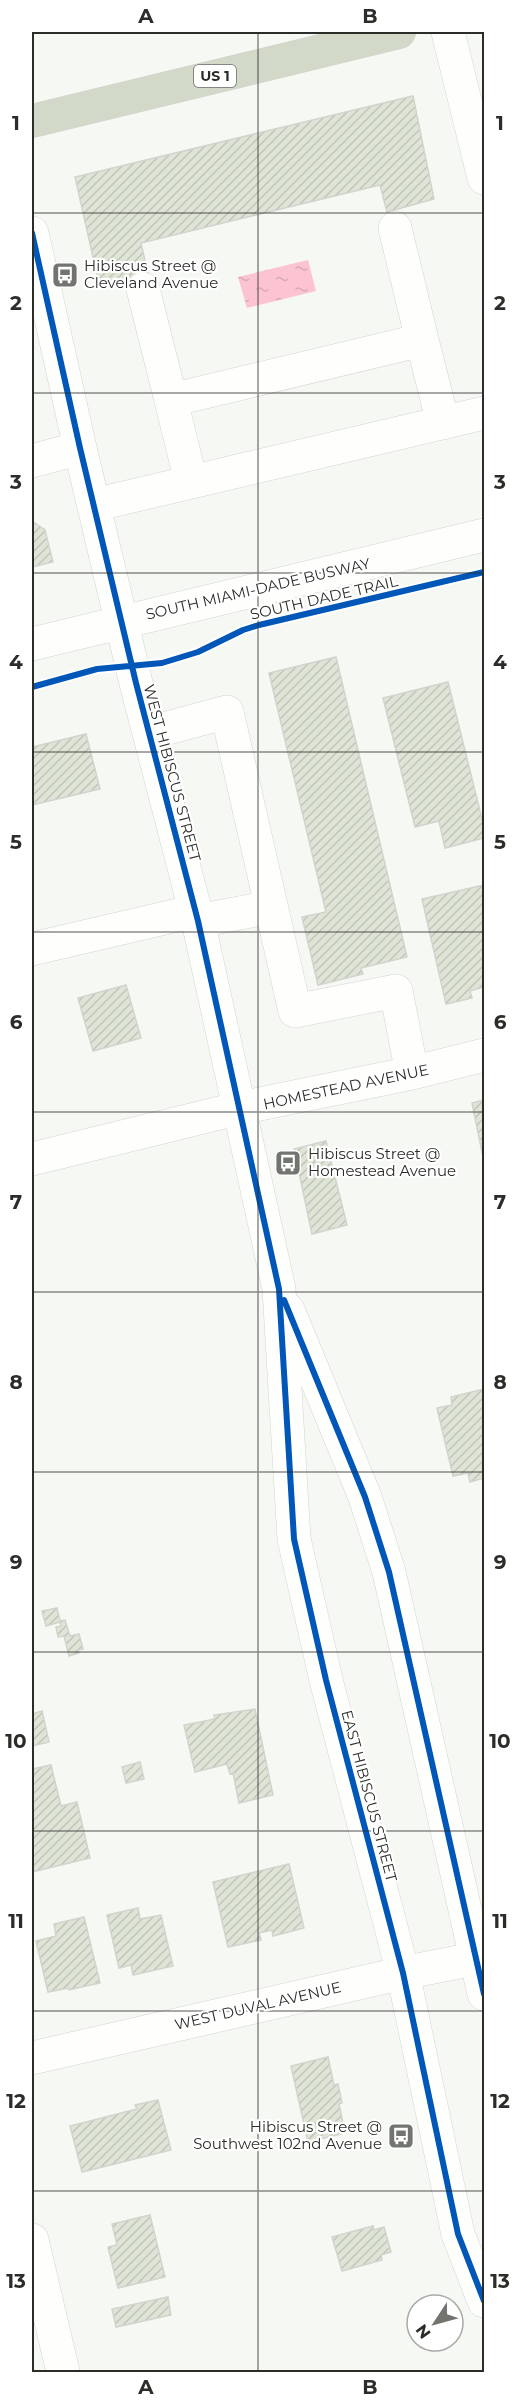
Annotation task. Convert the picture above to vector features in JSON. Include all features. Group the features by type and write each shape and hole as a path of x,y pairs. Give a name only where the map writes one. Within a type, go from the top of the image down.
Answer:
{"highway":[{"name":"US 1","path":"32,120 399,32"}],"street":[{"path":"448,32 473,81 484,178"},
{"path":"395,228 442,423"},
{"name":"WEST HIBISCUS STREET","path":"32,233 80,448 149,733 197,916 240,1108"},
{"path":"142,289 191,482"},
{"path":"171,400 422,340"},
{"path":"94,505 484,413"},
{"path":"32,461 80,448"},
{"name":"SOUTH MIAMI-DADE BUSWAY","path":"32,644 484,535"},
{"path":"149,733 227,712 295,1011 396,991 412,1073"},
{"path":"32,949 197,916 271,907"},
{"name":"HOMESTEAD AVENUE","path":"32,1159 240,1108 412,1073 484,1055"},
{"name":"EAST HIBISCUS STREET","path":"240,1108 279,1289 294,1539 326,1680 403,1972 458,2234 484,2301"},
{"name":"EAST HIBISCUS STREET","path":"279,1289 365,1497 389,1572 481,1958 484,1994"},
{"name":"WEST DUVAL AVENUE","path":"32,2058 403,1972 481,1958"},
{"path":"32,2240 63,2373"}],"water":[{"path":"308,260 316,291 247,308 238,277"}],"building":[{"path":"413,96 434,199 387,212 380,185 141,243 148,274 99,284 75,177"},
{"path":"32,521 45,530 53,562 32,567"},
{"path":"336,657 407,957 361,968 363,974 318,985 302,917 326,912 269,673"},
{"path":"448,682 484,827 484,838 445,848 439,821 415,827 383,698"},
{"path":"86,734 100,789 32,805 32,747"},
{"path":"484,885 484,987 470,991 472,998 446,1004 422,899"},
{"path":"126,985 141,1038 93,1051 78,998"},
{"path":"484,1100 484,1162 472,1103"},
{"path":"326,1141 347,1225 312,1234 294,1149"},
{"path":"484,1389 484,1478 470,1482 468,1473 453,1476 437,1408 452,1405 451,1397"},
{"path":"57,1608 60,1621 65,1620 70,1636 79,1634 83,1649 78,1650 79,1653 69,1656 64,1636 58,1637 56,1627 61,1626 60,1622 46,1626 42,1611"},
{"path":"255,1709 273,1795 239,1803 233,1773 230,1774 227,1764 195,1772 184,1725 215,1719 214,1715"},
{"path":"42,1711 49,1742 32,1746 32,1714"},
{"path":"140,1762 144,1779 126,1783 122,1767"},
{"path":"51,1765 61,1806 77,1802 90,1858 32,1872 32,1769"},
{"path":"289,1864 304,1928 273,1936 272,1930 259,1933 261,1940 228,1947 213,1882"},
{"path":"138,1908 140,1919 161,1915 173,1966 133,1975 131,1965 119,1968 107,1915"},
{"path":"84,1917 100,1983 48,1992 36,1941 56,1936 54,1924"},
{"path":"328,2057 334,2085 338,2084 342,2103 339,2104 345,2133 308,2142 291,2066"},
{"path":"158,2100 171,2150 82,2172 70,2126 137,2109 135,2105"},
{"path":"150,2215 165,2277 118,2288 108,2247 117,2245 112,2224"},
{"path":"373,2226 374,2230 384,2227 391,2252 381,2255 382,2260 342,2271 332,2237"},
{"path":"168,2297 171,2315 116,2327 112,2309"}],"cycle path":[{"path":"32,233 136,683 198,921 279,1289 294,1539 326,1680 403,1973 458,2234 484,2301"},
{"name":"SOUTH DADE TRAIL","path":"32,687 97,669 162,663 198,652 243,630 259,625 484,572"},
{"path":"284,1300 365,1497 389,1572 484,1994"}],"place":[{"name":"Hibiscus Street @ Cleveland Avenue","path":"65,275"},
{"name":"Hibiscus Street @ Homestead Avenue","path":"288,1163"},
{"name":"Hibiscus Street @ Southwest 102nd Avenue","path":"401,2136"}]}
